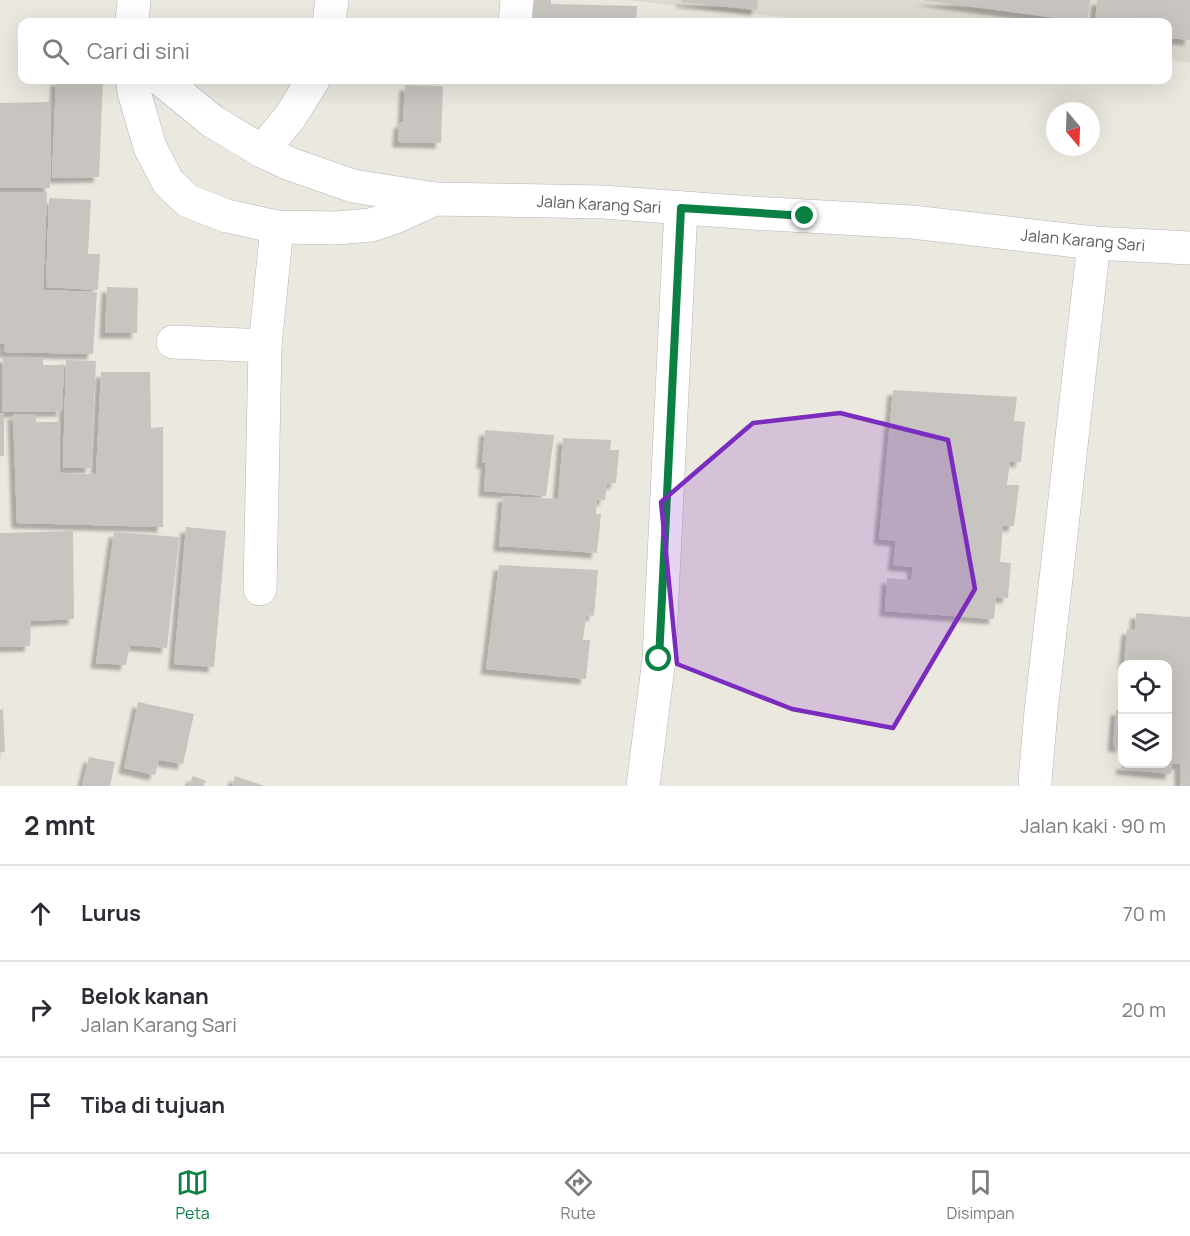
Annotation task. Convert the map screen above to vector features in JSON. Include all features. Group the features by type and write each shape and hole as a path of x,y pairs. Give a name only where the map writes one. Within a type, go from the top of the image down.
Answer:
{"street":[{"path":"132,18 134,0"},
{"path":"330,18 332,0"},
{"path":"515,18 517,0"},
{"name":"Jalan Karang Sari","path":"133,84 150,147 168,182 188,201 227,216 277,227 336,228 371,225 435,199 603,202 912,222 1094,243 1190,248"},
{"path":"167,84 213,121 262,151 290,164 353,186 435,199"},
{"path":"262,151 290,117 311,84"},
{"path":"644,786 659,659 681,208"},
{"path":"260,589 265,346 277,227"},
{"path":"1035,781 1094,243"},
{"path":"173,342 265,346"}],"highlighted area":[{"path":"840,413 948,440 975,589 893,728 792,709 677,664 661,502 753,423"}],"shaded area":[{"path":"626,0 1190,0 1190,63 1172,61 1172,18 791,18"}],"building":[{"path":"523,0 551,0 551,4 637,6 636,18 522,18"},
{"path":"681,0 758,0 757,10 681,2"},
{"path":"922,0 1090,0 1088,18 1057,18"},
{"path":"1097,0 1190,0 1190,40 1172,38 1172,18 1095,18"},
{"path":"56,84 103,84 99,177 52,178"},
{"path":"405,85 443,86 441,143 398,142 399,123 403,122"},
{"path":"51,102 50,188 0,188 0,103"},
{"path":"0,192 47,192 43,290 97,292 93,354 4,352 5,344 0,344"},
{"path":"49,198 91,200 88,254 100,254 98,290 46,287"},
{"path":"107,287 138,288 137,333 105,333"},
{"path":"3,357 43,357 43,365 64,365 62,411 2,412"},
{"path":"66,360 96,361 91,468 63,468"},
{"path":"101,372 150,372 151,428 163,427 163,527 17,523 13,414 36,414 36,422 59,422 60,473 96,474"},
{"path":"893,390 1017,397 1014,421 1025,422 1021,462 1010,461 1007,485 1019,485 1014,526 1003,526 1000,562 1011,563 1008,598 996,597 994,619 885,611 887,578 911,580 913,567 893,565 896,541 879,539"},
{"path":"0,413 4,413 4,456 0,456"},
{"path":"485,430 554,435 546,496 484,491 486,463 482,463"},
{"path":"563,438 611,440 610,450 619,450 616,483 607,484 605,500 578,499 597,501 596,514 601,514 597,553 499,546 503,496 558,499"},
{"path":"186,527 226,531 214,667 174,664"},
{"path":"73,531 74,619 31,621 30,646 0,647 0,533"},
{"path":"114,532 179,537 167,648 130,645 126,665 96,663"},
{"path":"499,565 598,570 594,616 586,615 583,640 590,640 586,679 486,669"},
{"path":"1136,613 1190,617 1190,786 1180,786 1180,764 1172,764 1172,660 1124,660 1127,629 1135,629"},
{"path":"138,702 194,714 183,764 159,760 155,775 124,768"},
{"path":"3,709 5,752 0,752 0,710"},
{"path":"1116,710 1118,710 1118,747 1113,746"},
{"path":"89,757 115,762 110,786 82,786"},
{"path":"1121,768 1172,768 1171,774"},
{"path":"193,776 206,781 203,786 188,786"},
{"path":"235,776 265,786 232,786"}],"route":[{"path":"659,659 681,208 805,216"}]}
